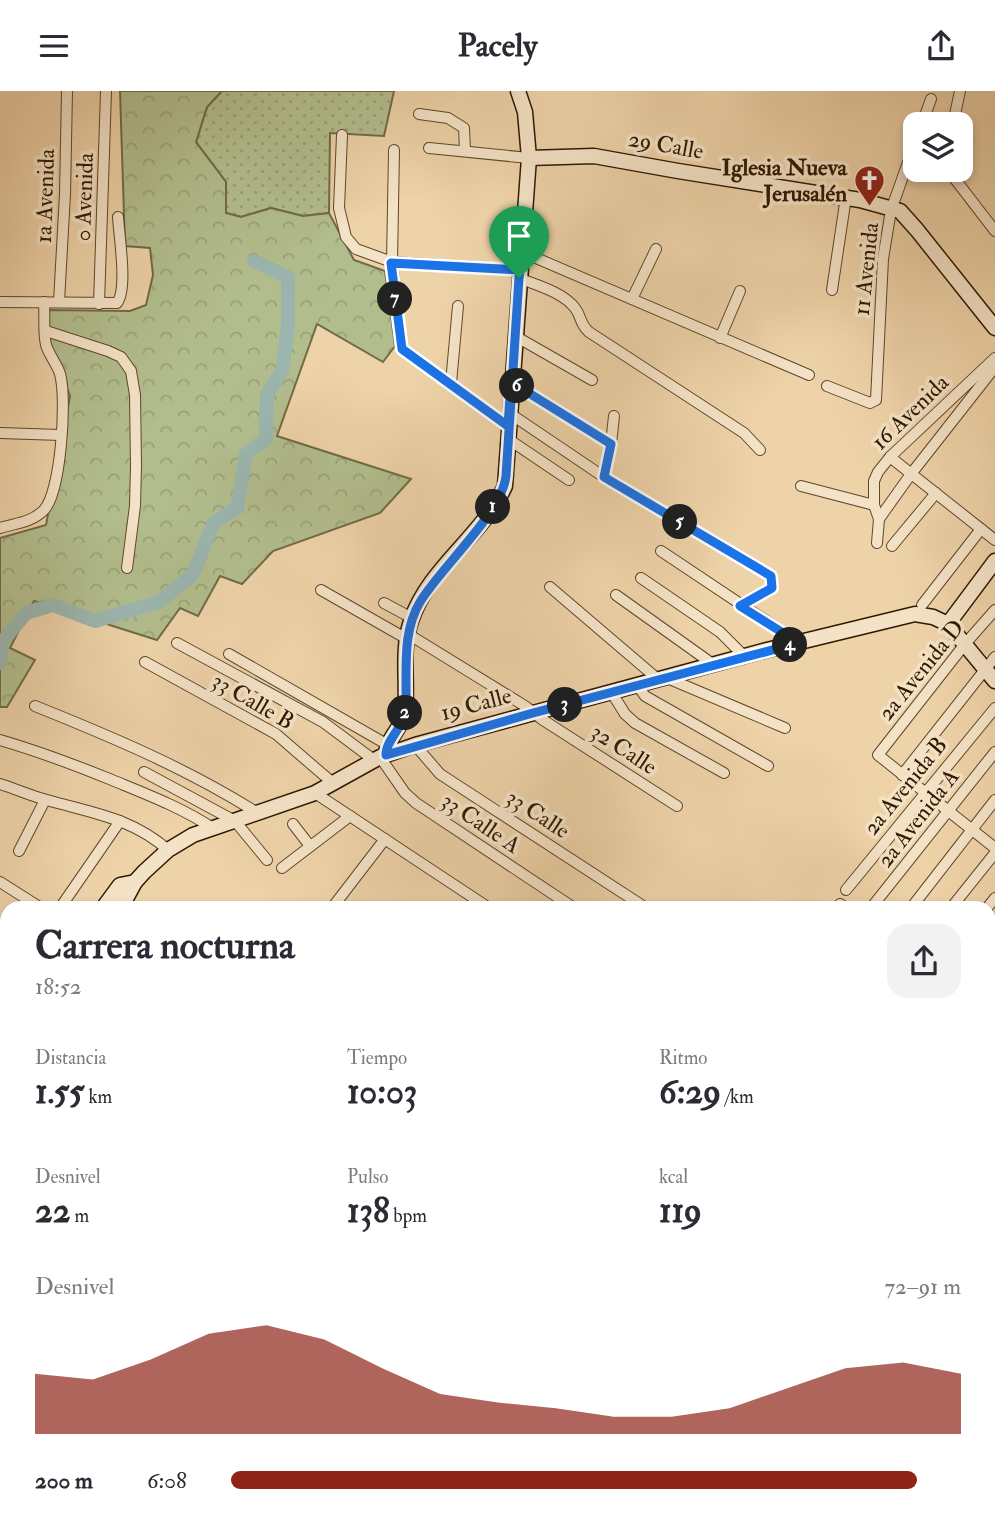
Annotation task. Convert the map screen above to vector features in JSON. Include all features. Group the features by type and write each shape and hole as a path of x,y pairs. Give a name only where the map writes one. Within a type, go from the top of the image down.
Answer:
{"main road":[{"path":"382,754 404,715 407,636 412,618 429,587 499,500 505,485 529,158 525,112 518,91"},
{"name":"29 Calle","path":"529,158 594,156 703,176 846,197 891,210"},
{"path":"891,210 900,211 917,230 995,328"},
{"path":"891,210 995,341"},
{"path":"995,561 948,624 965,644 991,663 995,681"},
{"name":"19 Calle","path":"108,901 120,885 135,883 168,850 193,835 315,793 382,754 744,656 915,614 933,617 948,624"},
{"path":"125,901 135,883"},
{"path":"0,1443 0,1465"}],"street":[{"name":"1a Avenida","path":"60,302 67,91"},
{"name":"0 Avenida","path":"99,304 106,91"},
{"path":"956,112 960,91"},
{"path":"926,112 931,99"},
{"path":"419,114 448,118 464,128 465,151"},
{"path":"342,135 339,208 346,237 356,249 391,263 519,274 564,298 575,308 581,325 589,332 744,433 760,450"},
{"name":"29 Calle","path":"429,148 529,158"},
{"path":"394,151 391,263 402,349 508,426 569,480"},
{"name":"11 Avenida","path":"827,386 870,403 876,400 883,259 891,210 903,176"},
{"path":"957,182 995,231"},
{"path":"832,290 846,197"},
{"path":"0,302 114,304 120,298 122,284 118,217"},
{"path":"632,299 656,249"},
{"path":"522,252 809,375"},
{"path":"720,338 740,291"},
{"path":"0,528 32,519 43,510 51,501 56,480 62,392 60,374 46,346 44,302"},
{"path":"451,383 458,306"},
{"path":"46,331 108,351 121,358 131,371 135,395 136,467 135,506 127,568"},
{"path":"515,336 592,380"},
{"name":"16 Avenida","path":"874,505 874,481 890,457 995,358"},
{"path":"879,519 995,367"},
{"path":"511,382 611,444"},
{"path":"604,477 614,416"},
{"path":"508,426 604,477 771,576 772,588 740,606"},
{"path":"0,433 61,435"},
{"path":"890,457 995,540"},
{"path":"801,486 874,505 879,519 877,543"},
{"path":"892,546 936,493"},
{"path":"922,605 981,529"},
{"path":"661,551 799,643"},
{"path":"641,578 720,632 744,656"},
{"path":"550,587 664,679 785,728"},
{"name":"32 Calle","path":"321,590 407,636 677,806"},
{"path":"616,595 714,665"},
{"path":"384,603 412,618"},
{"name":"2a Avenida D","path":"902,775 877,755 995,610"},
{"name":"33 Calle A","path":"177,643 382,754 405,793 416,803 563,901"},
{"path":"229,654 382,754"},
{"name":"33 Calle B","path":"145,662 276,734 334,784"},
{"path":"991,663 902,775 995,848"},
{"path":"638,686 645,696 768,766"},
{"path":"612,693 625,714 635,723 724,773"},
{"path":"35,706 149,753 256,812"},
{"name":"2a Avenida B","path":"846,890 995,708"},
{"path":"0,740 42,752 140,792 214,829"},
{"name":"33 Calle","path":"415,745 440,773 635,901"},
{"name":"2a Avenida A","path":"877,901 995,752"},
{"path":"144,772 235,821 267,860"},
{"path":"0,784 120,821 146,832 168,850"},
{"path":"315,793 478,901"},
{"path":"19,851 45,800"},
{"path":"916,901 995,800"},
{"path":"282,868 350,816"},
{"path":"66,901 120,821"},
{"path":"293,824 310,846"},
{"path":"337,901 385,839"},
{"path":"957,901 995,853"},
{"path":"0,881 30,901"}],"green space":[{"path":"120,91 222,91 207,107 196,142 226,182 226,213 241,217 271,208 303,216 329,213 354,260 385,271 395,346 383,362 317,324 277,436 411,479 380,513 273,551 242,584 220,576 198,616 180,608 157,640 34,601 10,648 35,660 7,707 0,707 0,538 46,525 70,396 50,344 47,310 130,311 146,305 153,275 150,248 125,246"},
{"path":"222,91 394,91 384,136 330,133 329,213 303,216 271,208 241,217 226,213 226,182 196,142 207,107"}],"waterway":[{"path":"0,663 2,642 26,613 53,605 95,621 159,602 193,574 214,522 237,508 246,454 266,439 267,395 282,370 288,326 288,277 254,261"}],"place":[{"name":"Iglesia Nueva Jerusalén","path":"870,207"}],"route":[{"path":"519,278 509,413 505,485 499,500 443,568 414,612 407,639 404,715 386,748 386,755 799,643 740,606 772,588 771,576 604,477 611,444 511,382 508,426 402,349 391,263 520,270 519,278"}]}
